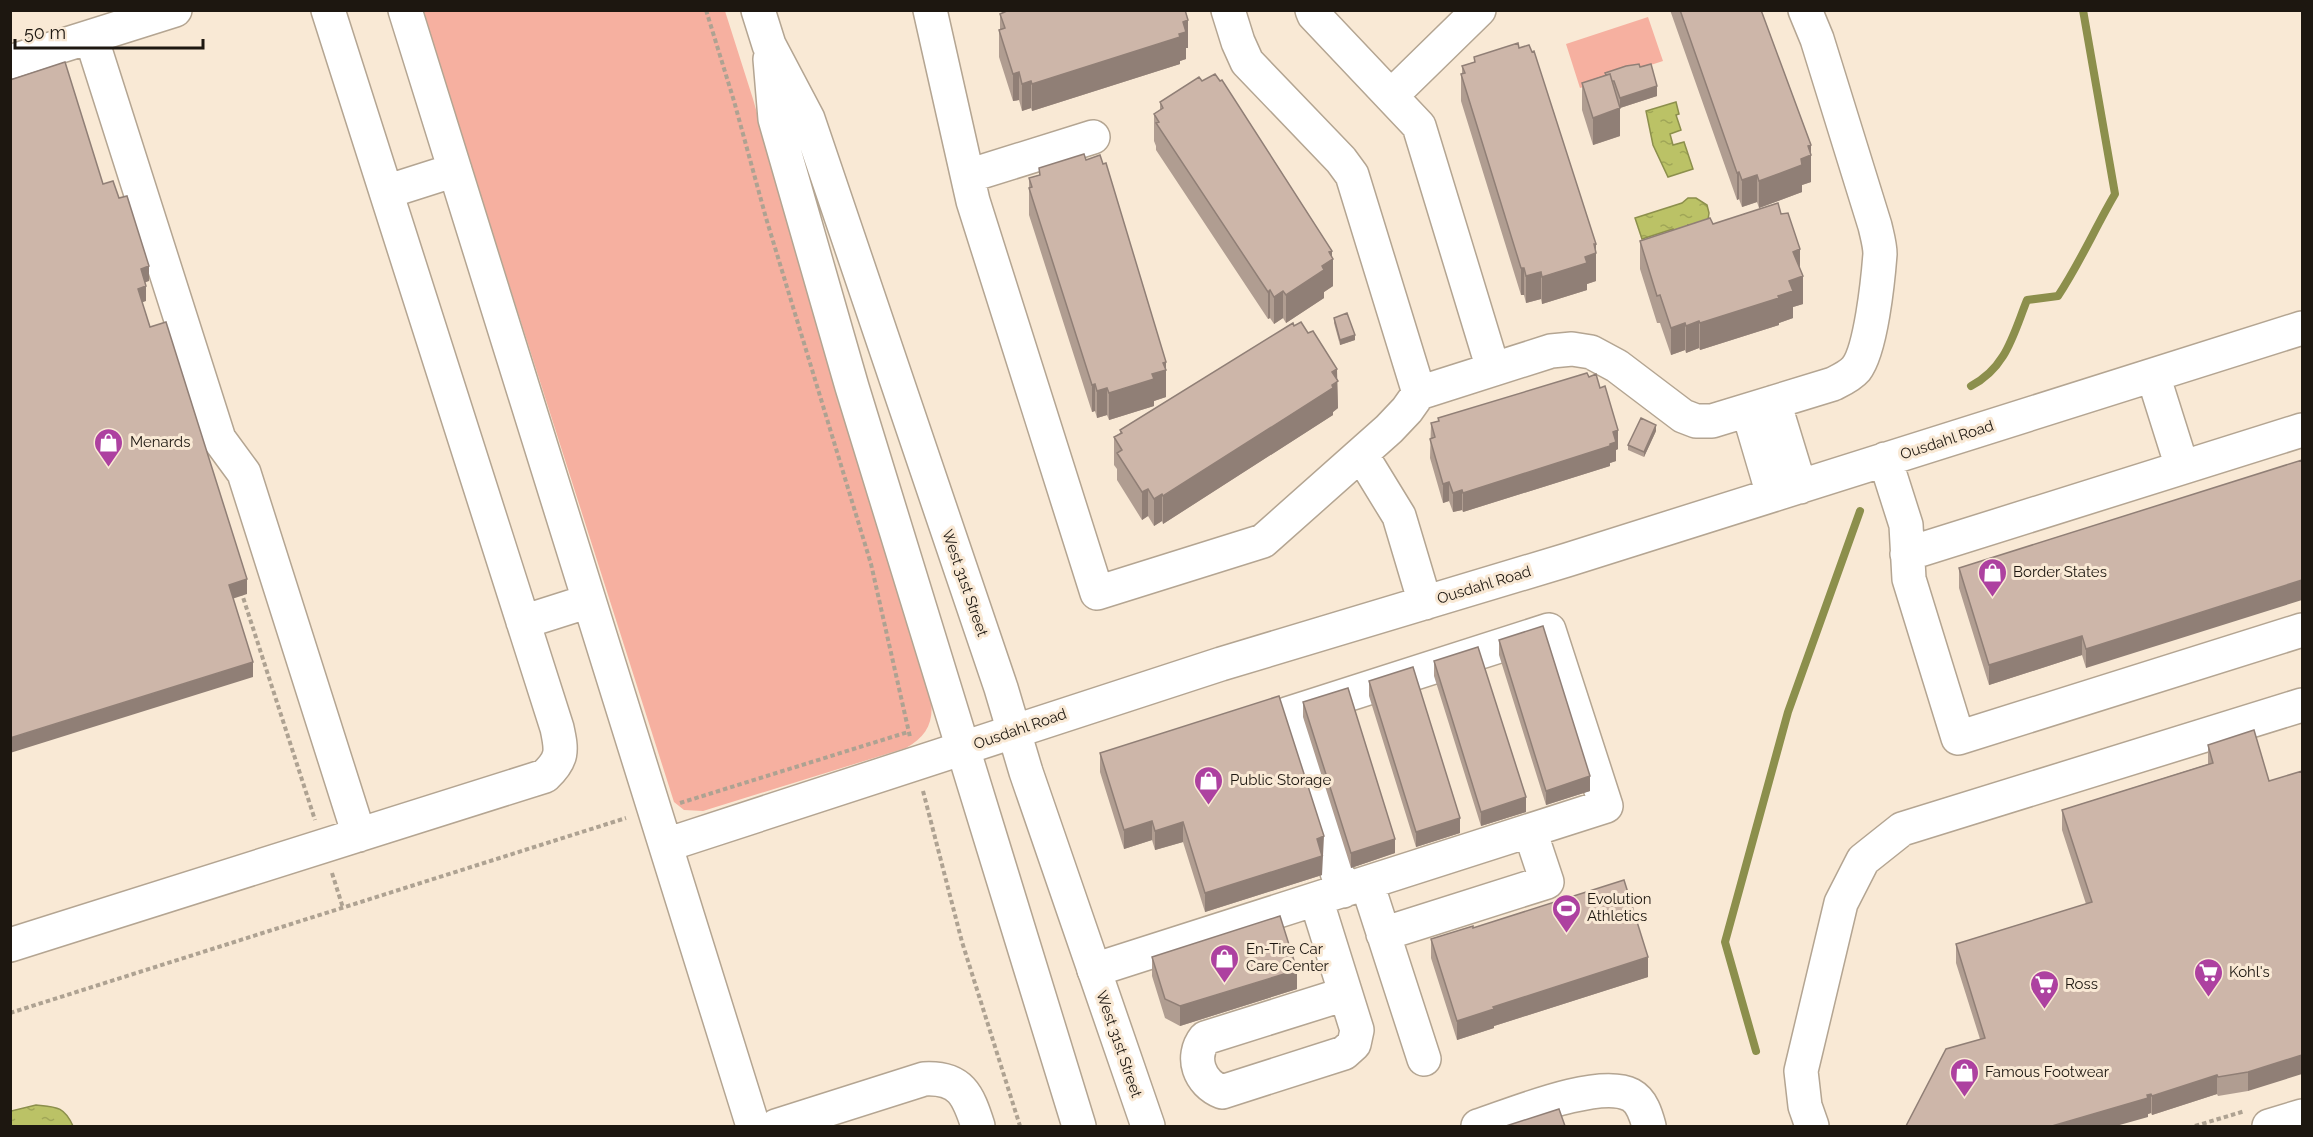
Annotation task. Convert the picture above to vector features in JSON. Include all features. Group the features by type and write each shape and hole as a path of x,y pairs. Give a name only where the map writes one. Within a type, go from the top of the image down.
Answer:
{"main road":[{"path":"10,62 175,10"},
{"path":"10,945 545,776 556,766 561,750 557,728 328,10"},
{"path":"405,10 753,1126"},
{"name":"West 31st Street","path":"758,10 769,45 808,119 1148,1126"},
{"path":"930,10 974,201 1097,593 1263,541 1395,423 1419,393 1551,351 1572,349 1591,352 1617,366 1683,416 1696,421 1712,421 1846,378 1857,368 1864,352 1870,328 1880,252 1875,226 1805,10"},
{"path":"1228,10 1247,62 1341,160 1352,175 1419,393"},
{"path":"1312,10 1314,15 1419,126 1493,369"},
{"path":"1391,96 1479,10"},
{"path":"91,37 219,439 244,473 358,835"},
{"name":"West 31st Street","path":"769,45 775,119 852,387 1079,1126"},
{"path":"968,176 1093,137"},
{"path":"386,192 455,170"},
{"name":"Ousdahl Road","path":"666,845 1221,664 1786,491 2302,328"},
{"path":"2153,375 2182,467"},
{"path":"1761,406 1786,491"},
{"path":"1907,554 2302,430"},
{"path":"1361,454 1399,516 1425,603"},
{"path":"1886,459 1906,525 1909,579 1958,738 2302,630"},
{"path":"523,622 590,601"},
{"path":"1094,970 1342,891 1530,831 1606,806 1549,630 1287,714 1342,891 1345,994"},
{"path":"1812,1126 1805,1106 1801,1071 1841,903 1863,860 1902,829 2302,705"},
{"path":"1383,934 1547,882 1530,831"},
{"path":"1342,891 1383,934 1424,1059"},
{"path":"1058,1058 1098,1126"},
{"path":"776,1126 924,1079 938,1078 952,1082 965,1093 978,1126"},
{"path":"1478,1126 1579,1094 1601,1090 1620,1091 1633,1096 1644,1109 1649,1126"},
{"path":"2269,1126 2302,1116"}],"path":[{"path":"10,1012 908,732 871,564 766,218 706,10"},
{"path":"925,798 962,942 1020,1126"}],"shaded area":[{"path":"422,11 725,11 931,700 930,722 913,744 703,811 684,810 674,802"},
{"path":"1648,17 1663,61 1580,88 1566,44"}],"water":[{"path":"1676,102 1679,114 1676,115 1681,130 1670,134 1673,145 1684,142 1693,169 1668,177 1653,145 1646,111"},
{"path":"1688,198 1696,198 1707,205 1708,220 1695,227 1688,225 1689,230 1675,235 1673,229 1642,239 1635,218 1682,203"},
{"path":"36,1105 49,1106 63,1111 73,1126 11,1126 11,1111"}],"building":[{"path":"1009,10 1185,10 1188,20 1183,22 1186,32 1179,34 1180,37 1032,84 1031,81 1022,84 1019,72 1013,74 999,30 1005,28 1000,14"},
{"path":"1680,10 1761,10 1811,145 1808,146 1811,155 1801,159 1802,165 1759,181 1757,175 1742,180 1739,172 1737,173"},
{"path":"1518,43 1519,48 1529,45 1532,52 1534,51 1596,244 1594,244 1596,253 1585,257 1587,263 1542,277 1541,272 1526,276 1524,268 1521,268 1461,74 1465,73 1462,66 1475,62 1474,57"},
{"name":"Menards","path":"65,62 103,184 113,181 119,198 127,196 149,266 141,269 146,286 138,289 150,327 166,322 247,579 229,585 253,662 10,738 10,80"},
{"path":"1639,64 1640,67 1651,64 1657,86 1620,98 1610,74 1605,73"},
{"path":"1215,74 1220,81 1222,80 1332,251 1329,252 1333,259 1322,266 1324,270 1286,295 1283,291 1274,297 1270,290 1268,292 1156,123 1159,122 1154,114 1163,108 1160,102 1199,77 1202,81"},
{"path":"1610,74 1620,108 1593,118 1582,83"},
{"path":"1084,154 1086,160 1100,155 1103,164 1106,163 1166,362 1163,363 1166,370 1152,374 1154,379 1109,393 1107,388 1097,391 1095,384 1092,385 1029,188 1032,187 1029,178 1040,175 1039,168"},
{"path":"1778,203 1781,214 1788,213 1800,249 1793,252 1803,276 1789,281 1793,291 1778,296 1779,298 1700,323 1699,321 1686,326 1685,323 1671,328 1660,295 1657,296 1640,241 1710,218 1713,224"},
{"path":"1347,313 1355,335 1340,340 1334,318"},
{"path":"1301,322 1308,333 1313,331 1337,369 1332,372 1338,381 1332,385 1333,388 1163,496 1162,494 1154,499 1148,489 1142,492 1117,453 1122,450 1114,437 1122,433 1120,430 1293,323 1294,326"},
{"path":"1587,373 1589,377 1596,374 1600,388 1605,386 1618,430 1613,432 1616,442 1610,446 1463,493 1462,490 1453,493 1449,482 1443,484 1430,439 1435,437 1431,423 1439,421 1438,418"},
{"path":"1641,418 1656,425 1644,452 1628,445"},
{"path":"2302,460 2302,580 2086,649 2082,636 1989,665 1959,568"},
{"path":"1543,626 1590,776 1546,791 1499,640"},
{"path":"1478,647 1526,797 1481,812 1434,661"},
{"path":"1413,667 1460,818 1416,832 1369,681"},
{"path":"1348,688 1395,839 1351,853 1303,702"},
{"name":"Public Storage","path":"1279,696 1324,836 1317,839 1322,856 1205,893 1183,822 1155,831 1152,821 1124,830 1100,753"},
{"name":"Kohl's","path":"2254,730 2269,781 2302,771 2302,1055 2248,1072 2218,1077 2217,1075 2052,1126 1906,1126 1946,1049 1985,1038 1956,944 2092,902 2062,810 2213,763 2208,745"},
{"path":"1624,880 1648,957 1493,1007 1494,1009 1457,1021 1431,939"},
{"name":"En-Tire Car Care Center","path":"1280,916 1297,970 1180,1006 1165,999 1152,957"},
{"path":"1559,1109 1565,1126 1506,1126"}],"waterway":[{"path":"1971,386 1983,379 2000,360 2012,338 2027,300 2058,296 2115,194 2083,10"},
{"path":"1756,1051 1725,942 1788,712 1860,511"}],"place":[{"name":"Menards","path":"109,468"},
{"name":"Border States","path":"1992,598"},
{"name":"Public Storage","path":"1209,806"},
{"name":"Evolution Athletics","path":"1566,934"},
{"name":"En-Tire Car Care Center","path":"1225,984"},
{"name":"Kohl's","path":"2208,998"},
{"name":"Ross","path":"2044,1010"},
{"name":"Famous Footwear","path":"1964,1098"}]}
